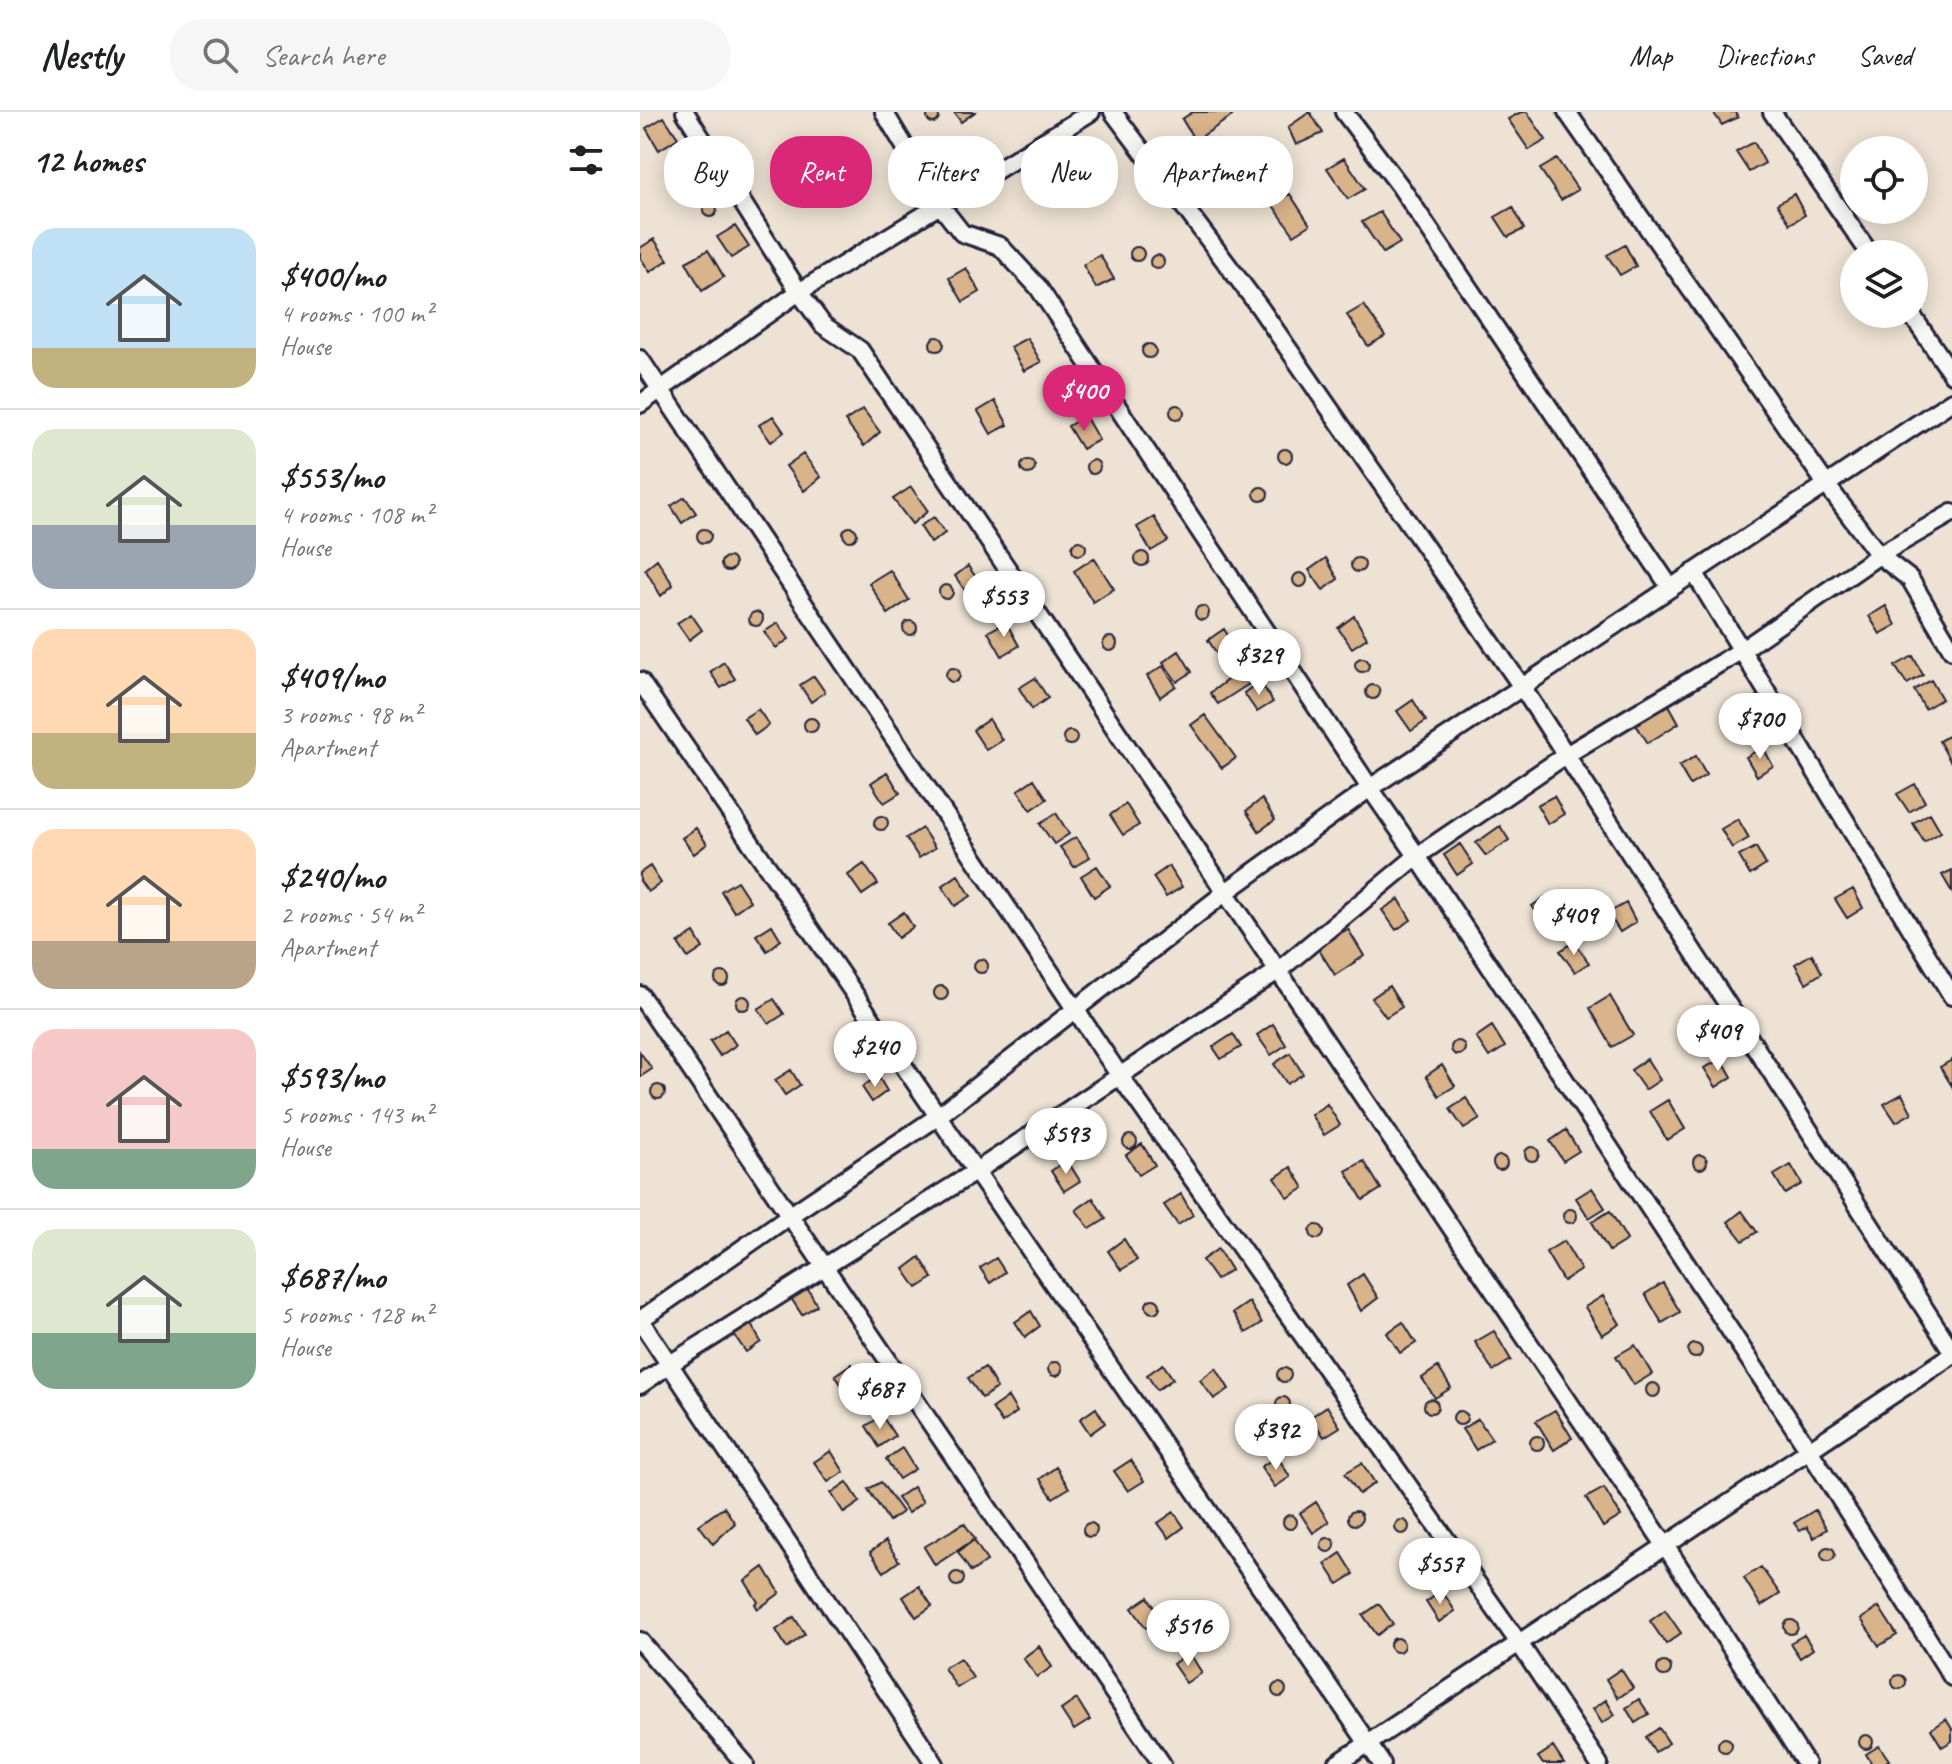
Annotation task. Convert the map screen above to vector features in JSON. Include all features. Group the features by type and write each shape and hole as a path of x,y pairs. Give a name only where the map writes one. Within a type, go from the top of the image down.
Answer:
{"street":[{"path":"685,112 823,325 860,350 1665,1545 1806,1764"},
{"path":"884,112 898,136"},
{"path":"1005,165 1091,112"},
{"path":"1113,112 1260,308 1522,687 1952,1353 1337,1764"},
{"path":"1344,112 1400,186 1670,587"},
{"path":"1567,112 1826,484 1879,555 1910,579 1952,650"},
{"path":"1772,112 1860,240"},
{"path":"640,404 799,292 935,208"},
{"path":"942,208 962,233 1000,246 1038,287 1809,1450 1952,1677"},
{"path":"1921,328 1952,374"},
{"path":"640,359 1120,1076 1519,1643 1599,1764"},
{"path":"935,1764 640,1320 937,1117 1226,892 1370,788 1952,401"},
{"path":"640,1385 975,1172 1279,970 1417,856 1566,755 1742,650 1879,555 1952,513"},
{"path":"1694,572 1952,996"},
{"path":"640,681 1382,1764"},
{"path":"640,995 1162,1764"},
{"path":"640,1641 745,1764"}],"building":[{"path":"933,111 939,117 933,123 927,117"},
{"path":"954,112 975,112 961,122"},
{"path":"1193,112 1229,112 1232,116 1202,136 1192,136 1182,119"},
{"path":"1310,112 1323,133 1296,145 1288,127"},
{"path":"1527,112 1546,140 1529,150 1508,119"},
{"path":"1713,112 1735,112 1738,117 1722,125"},
{"path":"664,117 677,136 664,136 664,147 659,150 646,128"},
{"path":"1754,142 1765,163 1749,172 1736,152"},
{"path":"1344,158 1365,189 1348,199 1327,168"},
{"path":"1557,159 1578,190 1561,200 1540,169"},
{"path":"1794,194 1805,215 1790,224 1777,204"},
{"path":"1293,199 1310,225 1294,235 1275,208 1293,208"},
{"path":"1513,207 1524,229 1508,237 1495,217"},
{"path":"704,208 716,208 715,215 710,217 703,210"},
{"path":"1380,212 1400,243 1383,253 1362,222"},
{"path":"735,226 749,247 731,258 717,237"},
{"path":"654,239 668,260 650,272 640,257 640,248"},
{"path":"1625,245 1636,266 1620,275 1607,255"},
{"path":"1137,247 1144,254 1137,261 1130,254"},
{"path":"708,250 724,277 702,291 686,262"},
{"path":"1100,255 1114,279 1096,288 1083,265"},
{"path":"1157,255 1164,262 1157,269 1150,262"},
{"path":"966,268 980,292 963,302 949,278"},
{"path":"1364,305 1385,336 1368,346 1347,315"},
{"path":"937,337 944,344 937,351 930,344"},
{"path":"1027,338 1041,362 1024,371 1010,347"},
{"path":"1149,344 1156,351 1149,358 1142,351"},
{"path":"995,401 1008,425 991,434 978,411"},
{"path":"1177,405 1184,412 1177,419 1170,412"},
{"path":"863,409 880,432 864,446 845,421"},
{"path":"773,416 784,432 771,442 759,425"},
{"path":"1085,416 1099,440 1082,449 1068,426"},
{"path":"1285,449 1292,456 1285,463 1278,456"},
{"path":"803,454 821,477 804,491 786,466"},
{"path":"1028,460 1035,467 1028,474 1021,467"},
{"path":"1093,460 1100,467 1093,474 1086,467"},
{"path":"911,487 928,511 912,524 893,499"},
{"path":"1261,487 1268,494 1261,501 1254,494"},
{"path":"685,497 696,513 682,523 671,506"},
{"path":"934,517 945,533 931,543 920,526"},
{"path":"1154,517 1168,541 1151,551 1137,527"},
{"path":"850,527 857,534 850,541 843,534"},
{"path":"704,529 711,536 704,543 697,536"},
{"path":"1079,541 1086,548 1079,555 1072,548"},
{"path":"1142,552 1149,559 1142,566 1135,559"},
{"path":"728,557 735,564 728,571 721,564"},
{"path":"1094,558 1114,589 1093,602 1074,571"},
{"path":"1326,558 1338,579 1323,590 1309,570"},
{"path":"1358,558 1365,565 1358,572 1351,565"},
{"path":"657,559 673,585 661,596 645,569"},
{"path":"968,566 980,583 966,592 955,576"},
{"path":"890,570 909,600 888,614 869,583"},
{"path":"1300,573 1307,580 1300,587 1293,580"},
{"path":"946,585 953,592 946,599 939,592"},
{"path":"1202,606 1209,613 1202,620 1195,613"},
{"path":"1886,606 1896,625 1880,634 1869,616"},
{"path":"756,612 763,619 756,626 749,619"},
{"path":"691,614 702,630 689,640 677,623"},
{"path":"1354,616 1367,638 1352,648 1338,628"},
{"path":"910,621 917,628 910,635 903,628"},
{"path":"1006,622 1019,646 1002,656 988,632"},
{"path":"778,623 789,639 776,648 764,632"},
{"path":"1224,629 1237,650 1221,660 1208,640"},
{"path":"1110,637 1117,644 1110,651 1103,644"},
{"path":"1179,651 1192,672 1177,682 1163,662"},
{"path":"1913,656 1923,675 1907,684 1895,666"},
{"path":"1362,658 1369,665 1362,672 1355,665"},
{"path":"724,662 735,679 721,688 710,672"},
{"path":"1163,666 1176,686 1160,697 1147,676"},
{"path":"953,668 960,675 953,682 946,675"},
{"path":"1243,668 1252,682 1218,704 1210,693"},
{"path":"814,676 825,692 811,702 800,685"},
{"path":"1035,678 1048,698 1032,709 1019,688"},
{"path":"1931,680 1942,699 1925,709 1914,690"},
{"path":"1260,681 1273,702 1257,712 1244,693"},
{"path":"1373,685 1380,692 1373,699 1366,692"},
{"path":"1413,700 1426,721 1411,731 1397,711"},
{"path":"1669,705 1679,723 1648,743 1636,725"},
{"path":"758,709 769,725 755,735 744,718"},
{"path":"1205,715 1236,758 1222,768 1191,725"},
{"path":"811,718 818,725 811,732 804,725"},
{"path":"989,719 1002,740 986,750 973,730"},
{"path":"1070,731 1077,738 1070,745 1063,738"},
{"path":"1952,734 1952,760 1950,761 1939,741"},
{"path":"1763,747 1773,766 1757,776 1746,757"},
{"path":"1696,756 1706,775 1690,785 1679,766"},
{"path":"887,772 900,793 884,803 871,783"},
{"path":"1034,779 1047,799 1031,810 1018,790"},
{"path":"1915,784 1925,802 1909,812 1897,794"},
{"path":"1554,796 1564,814 1548,824 1537,805"},
{"path":"1262,799 1275,820 1259,831 1246,811"},
{"path":"1126,804 1139,825 1123,835 1110,815"},
{"path":"1056,813 1069,834 1054,844 1040,824"},
{"path":"1930,813 1941,832 1924,842 1913,823"},
{"path":"881,816 888,823 881,830 874,823"},
{"path":"1738,819 1749,838 1732,848 1721,829"},
{"path":"1500,826 1509,840 1486,856 1476,843"},
{"path":"696,828 707,844 694,854 682,838"},
{"path":"922,828 935,848 919,858 906,838"},
{"path":"1076,837 1090,857 1074,867 1060,847"},
{"path":"1460,844 1473,864 1457,875 1444,855"},
{"path":"1756,847 1766,865 1750,875 1739,856"},
{"path":"864,864 878,884 862,895 848,875"},
{"path":"650,866 661,883 648,892 640,881 640,873"},
{"path":"1097,866 1110,886 1094,897 1081,876"},
{"path":"1169,866 1182,887 1166,897 1153,877"},
{"path":"1952,870 1952,892 1942,875"},
{"path":"958,875 971,896 955,906 942,886"},
{"path":"737,881 750,901 734,912 721,891"},
{"path":"1853,889 1863,908 1847,918 1835,899"},
{"path":"1545,897 1560,918 1546,927 1532,906"},
{"path":"1399,899 1411,920 1396,930 1382,910"},
{"path":"1626,903 1636,922 1620,932 1608,913"},
{"path":"904,912 913,927 898,938 888,923"},
{"path":"772,925 781,940 767,951 756,935"},
{"path":"1348,929 1364,956 1335,975 1317,947"},
{"path":"694,933 703,948 688,958 678,943"},
{"path":"1574,942 1589,963 1575,972 1560,951"},
{"path":"1812,954 1822,973 1806,983 1795,964"},
{"path":"981,959 988,966 981,973 974,966"},
{"path":"722,972 729,979 722,986 715,979"},
{"path":"941,986 948,993 941,1000 934,993"},
{"path":"1389,986 1402,1007 1386,1017 1372,998"},
{"path":"743,996 750,1003 743,1010 736,1003"},
{"path":"1610,996 1633,1035 1612,1047 1590,1008"},
{"path":"774,999 784,1014 769,1024 758,1009"},
{"path":"1273,1024 1286,1045 1271,1055 1257,1035"},
{"path":"1492,1026 1505,1047 1489,1057 1476,1037"},
{"path":"726,1030 736,1045 720,1056 710,1041"},
{"path":"1233,1034 1241,1047 1221,1059 1213,1047"},
{"path":"1458,1041 1465,1048 1458,1055 1451,1048"},
{"path":"640,1052 652,1069 640,1077"},
{"path":"1290,1053 1303,1074 1287,1084 1274,1064"},
{"path":"1647,1059 1660,1080 1645,1090 1631,1070"},
{"path":"1722,1059 1732,1077 1716,1087 1704,1068"},
{"path":"1952,1060 1952,1086 1940,1067"},
{"path":"1442,1065 1455,1086 1439,1096 1426,1076"},
{"path":"791,1070 800,1085 785,1095 775,1080"},
{"path":"878,1076 887,1091 872,1102 862,1087"},
{"path":"658,1085 665,1092 658,1099 651,1092"},
{"path":"1902,1094 1912,1113 1896,1122 1884,1104"},
{"path":"1466,1098 1480,1119 1464,1129 1450,1109"},
{"path":"1668,1100 1685,1129 1667,1140 1650,1111"},
{"path":"1327,1104 1340,1125 1324,1135 1311,1115"},
{"path":"1566,1130 1579,1151 1563,1161 1550,1141"},
{"path":"1130,1135 1137,1142 1130,1149 1123,1142"},
{"path":"1142,1144 1155,1165 1139,1175 1126,1155"},
{"path":"1532,1147 1539,1154 1532,1161 1525,1154"},
{"path":"1700,1155 1707,1162 1700,1169 1693,1162"},
{"path":"1500,1156 1507,1163 1500,1170 1493,1163"},
{"path":"1067,1160 1080,1181 1064,1191 1051,1171"},
{"path":"1364,1161 1381,1189 1363,1200 1346,1171"},
{"path":"1791,1165 1802,1184 1785,1194 1774,1175"},
{"path":"1291,1167 1304,1188 1288,1198 1275,1178"},
{"path":"1592,1188 1605,1208 1589,1218 1576,1198"},
{"path":"1181,1194 1193,1215 1178,1225 1164,1205"},
{"path":"1093,1198 1106,1219 1090,1229 1076,1210"},
{"path":"1570,1209 1577,1216 1570,1223 1563,1216"},
{"path":"1610,1211 1627,1240 1609,1251 1592,1222"},
{"path":"1742,1211 1757,1232 1743,1241 1728,1222"},
{"path":"1317,1225 1324,1232 1317,1239 1310,1232"},
{"path":"1124,1239 1137,1260 1121,1270 1108,1251"},
{"path":"1564,1241 1581,1270 1563,1281 1546,1252"},
{"path":"1218,1249 1231,1270 1216,1280 1202,1260"},
{"path":"920,1257 933,1278 917,1288 904,1269"},
{"path":"996,1258 1005,1272 990,1283 980,1268"},
{"path":"1363,1274 1378,1298 1361,1311 1347,1285"},
{"path":"1663,1283 1680,1312 1662,1323 1645,1294"},
{"path":"805,1284 817,1305 802,1315 789,1295"},
{"path":"1603,1296 1620,1324 1602,1335 1585,1307"},
{"path":"1153,1299 1160,1306 1153,1313 1146,1306"},
{"path":"1249,1302 1262,1323 1246,1333 1233,1313"},
{"path":"1031,1311 1040,1326 1025,1337 1015,1322"},
{"path":"749,1321 761,1342 746,1352 732,1332"},
{"path":"1403,1322 1416,1343 1400,1353 1387,1333"},
{"path":"1494,1331 1511,1360 1493,1371 1475,1342"},
{"path":"1695,1344 1702,1351 1695,1358 1688,1351"},
{"path":"1635,1345 1652,1374 1634,1385 1616,1356"},
{"path":"1055,1362 1062,1369 1055,1376 1048,1369"},
{"path":"851,1364 864,1385 848,1395 835,1375"},
{"path":"1163,1364 1173,1379 1157,1390 1147,1375"},
{"path":"985,1367 997,1388 982,1398 968,1378"},
{"path":"1438,1367 1451,1388 1435,1398 1422,1378"},
{"path":"1216,1368 1229,1389 1214,1399 1200,1380"},
{"path":"1284,1368 1291,1375 1284,1382 1277,1375"},
{"path":"1653,1383 1660,1390 1653,1397 1646,1390"},
{"path":"1008,1397 1017,1412 1002,1423 992,1408"},
{"path":"1283,1397 1290,1404 1283,1411 1276,1404"},
{"path":"1431,1399 1438,1406 1431,1413 1424,1406"},
{"path":"1327,1406 1340,1427 1324,1437 1311,1417"},
{"path":"1096,1408 1105,1423 1090,1434 1080,1419"},
{"path":"1555,1410 1572,1438 1554,1450 1536,1421"},
{"path":"1460,1411 1467,1418 1460,1425 1453,1418"},
{"path":"882,1416 895,1436 879,1447 866,1426"},
{"path":"1478,1419 1492,1439 1476,1450 1462,1429"},
{"path":"1537,1436 1544,1443 1537,1450 1530,1443"},
{"path":"902,1448 915,1469 899,1479 886,1459"},
{"path":"831,1451 844,1472 828,1482 814,1462"},
{"path":"1277,1456 1290,1477 1275,1487 1261,1467"},
{"path":"1131,1460 1144,1481 1128,1491 1114,1471"},
{"path":"1362,1463 1375,1483 1359,1494 1345,1473"},
{"path":"1056,1467 1069,1488 1053,1498 1040,1479"},
{"path":"847,1482 860,1502 844,1513 831,1493"},
{"path":"881,1482 902,1512 889,1521 868,1489"},
{"path":"913,1487 923,1502 908,1513 897,1498"},
{"path":"1604,1488 1621,1516 1603,1527 1586,1498"},
{"path":"1316,1502 1329,1522 1313,1533 1300,1513"},
{"path":"724,1507 735,1523 713,1544 699,1525"},
{"path":"1815,1510 1827,1529 1814,1538 1807,1527 1800,1531 1794,1523"},
{"path":"1355,1511 1362,1518 1355,1525 1348,1518"},
{"path":"1174,1512 1184,1527 1169,1538 1158,1523"},
{"path":"1290,1515 1297,1522 1290,1529 1283,1522"},
{"path":"1402,1520 1409,1527 1402,1534 1395,1527"},
{"path":"964,1523 975,1539 935,1565 924,1547"},
{"path":"1090,1523 1097,1530 1090,1537 1083,1530"},
{"path":"1328,1538 1335,1545 1328,1552 1321,1545"},
{"path":"974,1540 987,1561 971,1572 958,1552"},
{"path":"886,1541 899,1561 884,1572 870,1552"},
{"path":"1828,1547 1835,1554 1828,1561 1821,1554"},
{"path":"1341,1553 1354,1574 1338,1584 1325,1564"},
{"path":"1420,1553 1427,1560 1420,1567 1413,1560"},
{"path":"764,1567 780,1593 758,1609 755,1604 758,1602 745,1581"},
{"path":"1761,1567 1780,1594 1761,1606 1744,1578"},
{"path":"957,1572 964,1579 957,1586 950,1579"},
{"path":"919,1586 932,1606 916,1617 903,1597"},
{"path":"1442,1591 1455,1611 1439,1622 1426,1602"},
{"path":"1148,1597 1161,1618 1146,1628 1132,1608"},
{"path":"1379,1604 1393,1624 1377,1635 1363,1615"},
{"path":"1879,1607 1897,1635 1879,1646 1861,1619"},
{"path":"1665,1610 1681,1633 1666,1644 1650,1621"},
{"path":"794,1617 805,1634 787,1648 776,1630"},
{"path":"1791,1620 1798,1627 1791,1634 1784,1627"},
{"path":"1804,1635 1813,1649 1800,1658 1790,1643"},
{"path":"1397,1638 1404,1645 1397,1652 1390,1645"},
{"path":"1039,1646 1052,1667 1037,1677 1023,1658"},
{"path":"1189,1652 1202,1673 1186,1683 1173,1664"},
{"path":"960,1658 973,1678 957,1688 944,1668"},
{"path":"1664,1662 1671,1669 1664,1676 1657,1669"},
{"path":"1621,1669 1633,1688 1618,1698 1606,1679"},
{"path":"1899,1675 1906,1682 1899,1689 1892,1682"},
{"path":"1279,1683 1286,1690 1279,1697 1272,1690"},
{"path":"1077,1699 1090,1720 1074,1730 1061,1710"},
{"path":"1639,1699 1649,1714 1635,1723 1626,1708"},
{"path":"1606,1700 1615,1715 1602,1723 1593,1709"},
{"path":"1946,1719 1952,1729 1952,1741 1942,1747 1931,1729"},
{"path":"1659,1728 1669,1743 1655,1752 1646,1737"},
{"path":"1866,1735 1873,1742 1866,1749 1859,1742"},
{"path":"1725,1738 1732,1745 1725,1752 1718,1745"},
{"path":"1879,1746 1889,1760 1883,1764 1872,1764 1866,1754"},
{"path":"1553,1747 1564,1764 1543,1764 1538,1757"}]}
